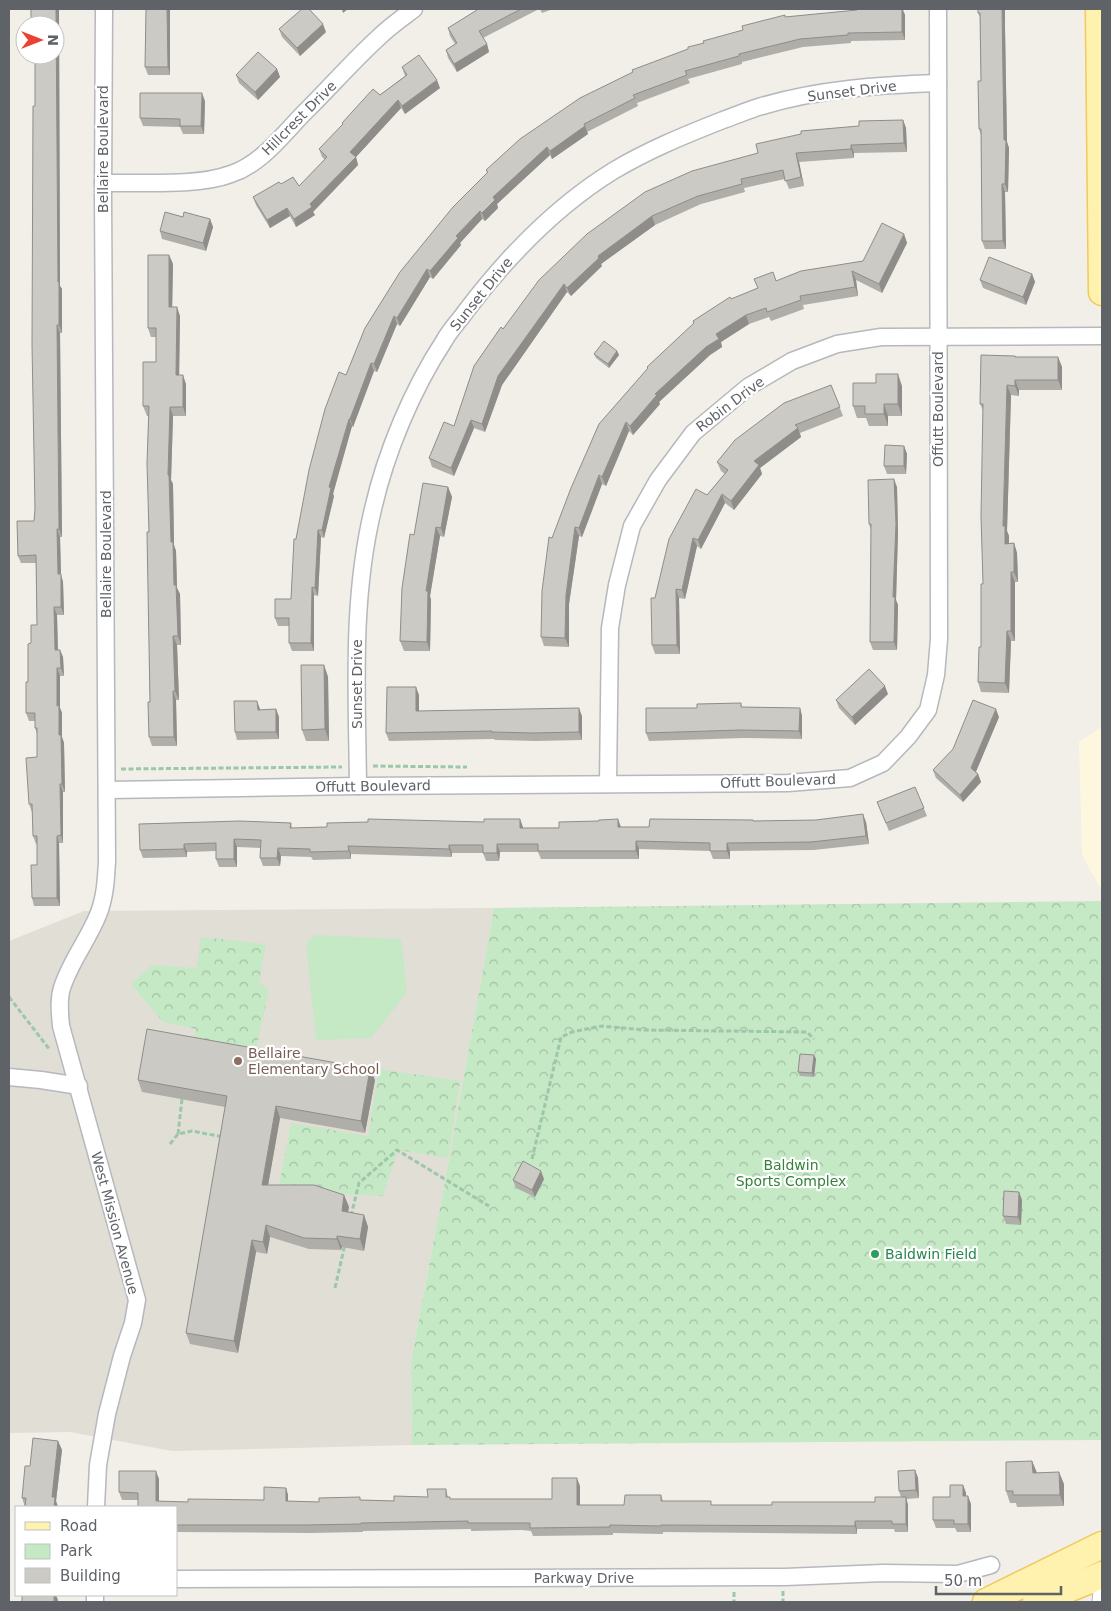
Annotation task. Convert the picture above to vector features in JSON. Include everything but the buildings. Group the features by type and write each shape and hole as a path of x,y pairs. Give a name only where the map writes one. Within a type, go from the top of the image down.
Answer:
{"main road":[{"path":"1099,9 1102,292"},
{"path":"986,1602 1102,1545"},
{"path":"1036,1602 1101,1576"}],"street":[{"name":"Bellaire Boulevard","path":"79,1086 61,1026 59,1009 62,989 68,971 88,938 99,913 105,891 108,862 103,183 104,9"},
{"name":"Hillcrest Drive","path":"103,183 195,182 233,174 242,169 258,160 271,148 286,130 379,37 414,9"},
{"name":"Offutt Boulevard","path":"108,790 788,783 850,778 883,763 908,737 928,710 936,675 939,639 938,9"},
{"name":"Sunset Drive","path":"358,786 356,642 358,597 364,552 373,508 387,459 412,400 444,340 487,284 528,239 565,206 612,172 672,140 762,106 833,90 938,83"},
{"name":"Robin Drive","path":"608,784 610,628 617,585 632,526 658,480 693,433 748,387 792,361 837,344 881,337 1102,336"},
{"path":"9,1077 79,1086"},
{"name":"West Mission Avenue","path":"79,1086 137,1300 133,1323 122,1356 107,1414 98,1465 96,1506"},
{"name":"Parkway Drive","path":"178,1580 785,1577 958,1574 991,1565"}],"lane":[{"path":"1097,1602 1101,1576"}],"path":[{"path":"9,998 50,1050"},
{"path":"532,1159 561,1038 572,1032 602,1026 644,1030 807,1032 814,1039"},
{"path":"170,1144 178,1134 182,1099"},
{"path":"178,1134 192,1131 226,1137"},
{"path":"350,1224 359,1183 397,1150 489,1206"},
{"path":"335,1288 345,1242"},
{"path":"783,1590 783,1602"}],"shaded area":[{"path":"1102,727 1102,891 1082,855 1079,742"},
{"name":"Bellaire Elementary School","path":"494,908 411,1361 412,1445 172,1451 70,1432 9,1433 9,941 84,911"}],"green space":[{"name":"Baldwin Sports Complex","path":"1102,901 1102,1440 412,1445 411,1361 494,908"},
{"path":"315,935 401,939 407,992 371,1038 316,1040 306,944"},
{"path":"201,937 266,944 259,982 269,990 255,1054 193,1045 196,1029 163,1022 131,984 152,965 197,968"},
{"path":"379,1069 460,1081 448,1158 398,1150 383,1196 278,1191 291,1123 368,1136"}],"place":[{"name":"Bellaire Elementary School","path":"238,1061"},
{"name":"Baldwin Field","path":"875,1254"}]}
